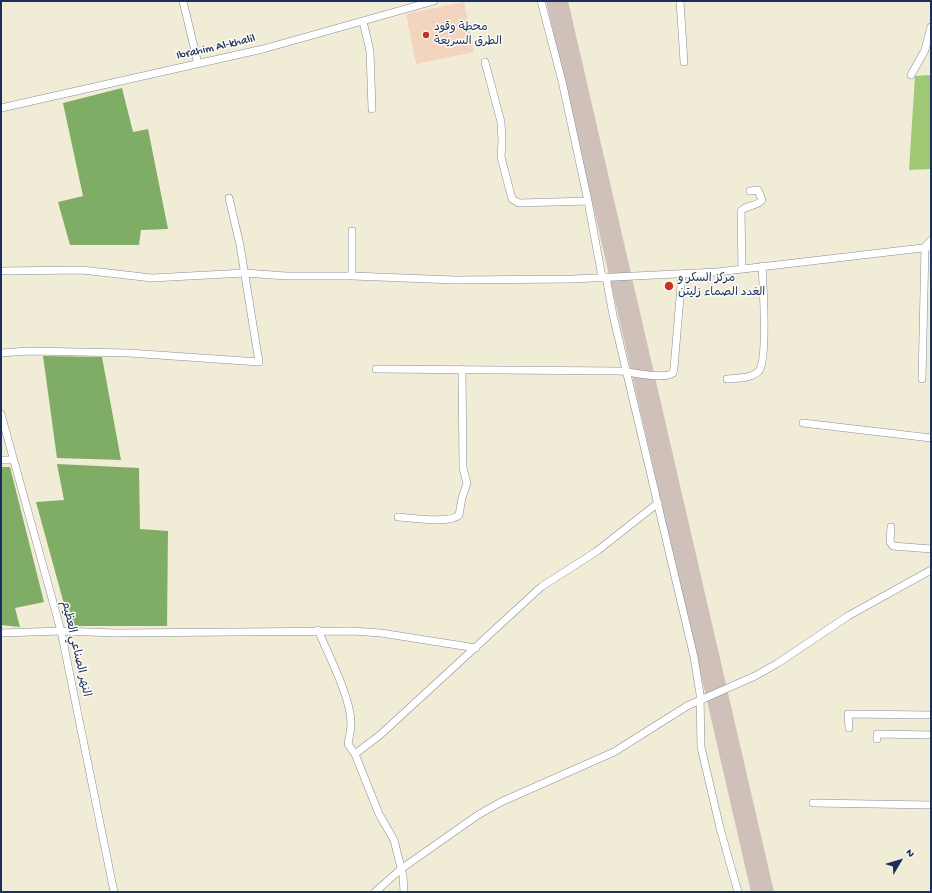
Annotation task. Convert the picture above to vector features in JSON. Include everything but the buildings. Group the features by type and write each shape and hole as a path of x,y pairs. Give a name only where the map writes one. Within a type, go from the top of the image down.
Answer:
{"street":[{"path":"183,1 198,64"},
{"name":"Ibrahim Al-khalil","path":"1,108 198,64 312,36 434,1"},
{"path":"541,1 562,82 604,277 694,657 700,700 701,747 720,828 738,892"},
{"path":"680,1 684,62"},
{"path":"363,21 370,51 372,109"},
{"path":"911,75 926,50 931,27"},
{"path":"485,62 501,122 501,157 512,199 520,203 588,201"},
{"path":"742,269 741,211 744,208 756,205 762,200 758,190 750,190"},
{"path":"1,353 28,351 122,352 259,362 240,244 229,198"},
{"path":"352,231 352,276"},
{"path":"922,379 928,247 931,240"},
{"path":"1,271 82,270 152,278 245,273 286,276 352,276 455,280 604,277 682,274 742,269 928,247"},
{"path":"726,379 754,375 761,367 764,312 762,266"},
{"path":"376,369 627,372 664,376 673,373 682,274"},
{"path":"398,517 442,519 455,518 459,515 462,498 467,483 463,468 462,369"},
{"name":"النهر الصناعي العظيم","path":"1,414 61,631 114,892"},
{"path":"803,423 931,438"},
{"path":"1,460 14,460"},
{"path":"355,754 380,734 476,648 541,587 597,551 658,503"},
{"path":"891,527 890,542 893,546 931,550"},
{"path":"375,892 401,869 478,815 501,802 624,746 687,706 754,676 778,663 848,616 931,570"},
{"path":"1,633 61,631 122,632 318,630 380,633 476,648"},
{"path":"318,630 338,677 346,701 351,723 348,744 355,754 379,814 394,840 401,869 404,892"},
{"path":"849,728 848,714 931,715"},
{"path":"877,739 877,734 931,735"},
{"path":"813,804 931,805"}],"shaded area":[{"path":"546,1 568,1 774,892 751,892"},
{"path":"464,2 474,52 416,64 406,14"}],"green space":[{"path":"931,75 931,169 909,170 915,76"},
{"path":"122,88 133,132 148,129 168,229 141,230 139,245 70,245 58,202 83,196 63,103"},
{"path":"43,356 102,357 121,460 57,458"},
{"path":"57,464 139,468 140,529 168,531 167,626 70,626 36,502 64,500"},
{"path":"1,467 10,467 44,602 15,608 20,627 1,625"}],"place":[{"name":"محطة وقود الطرق السريعة","path":"426,35"},
{"name":"مركز السكر و الغدد الصماء زليتن","path":"669,286"}]}
